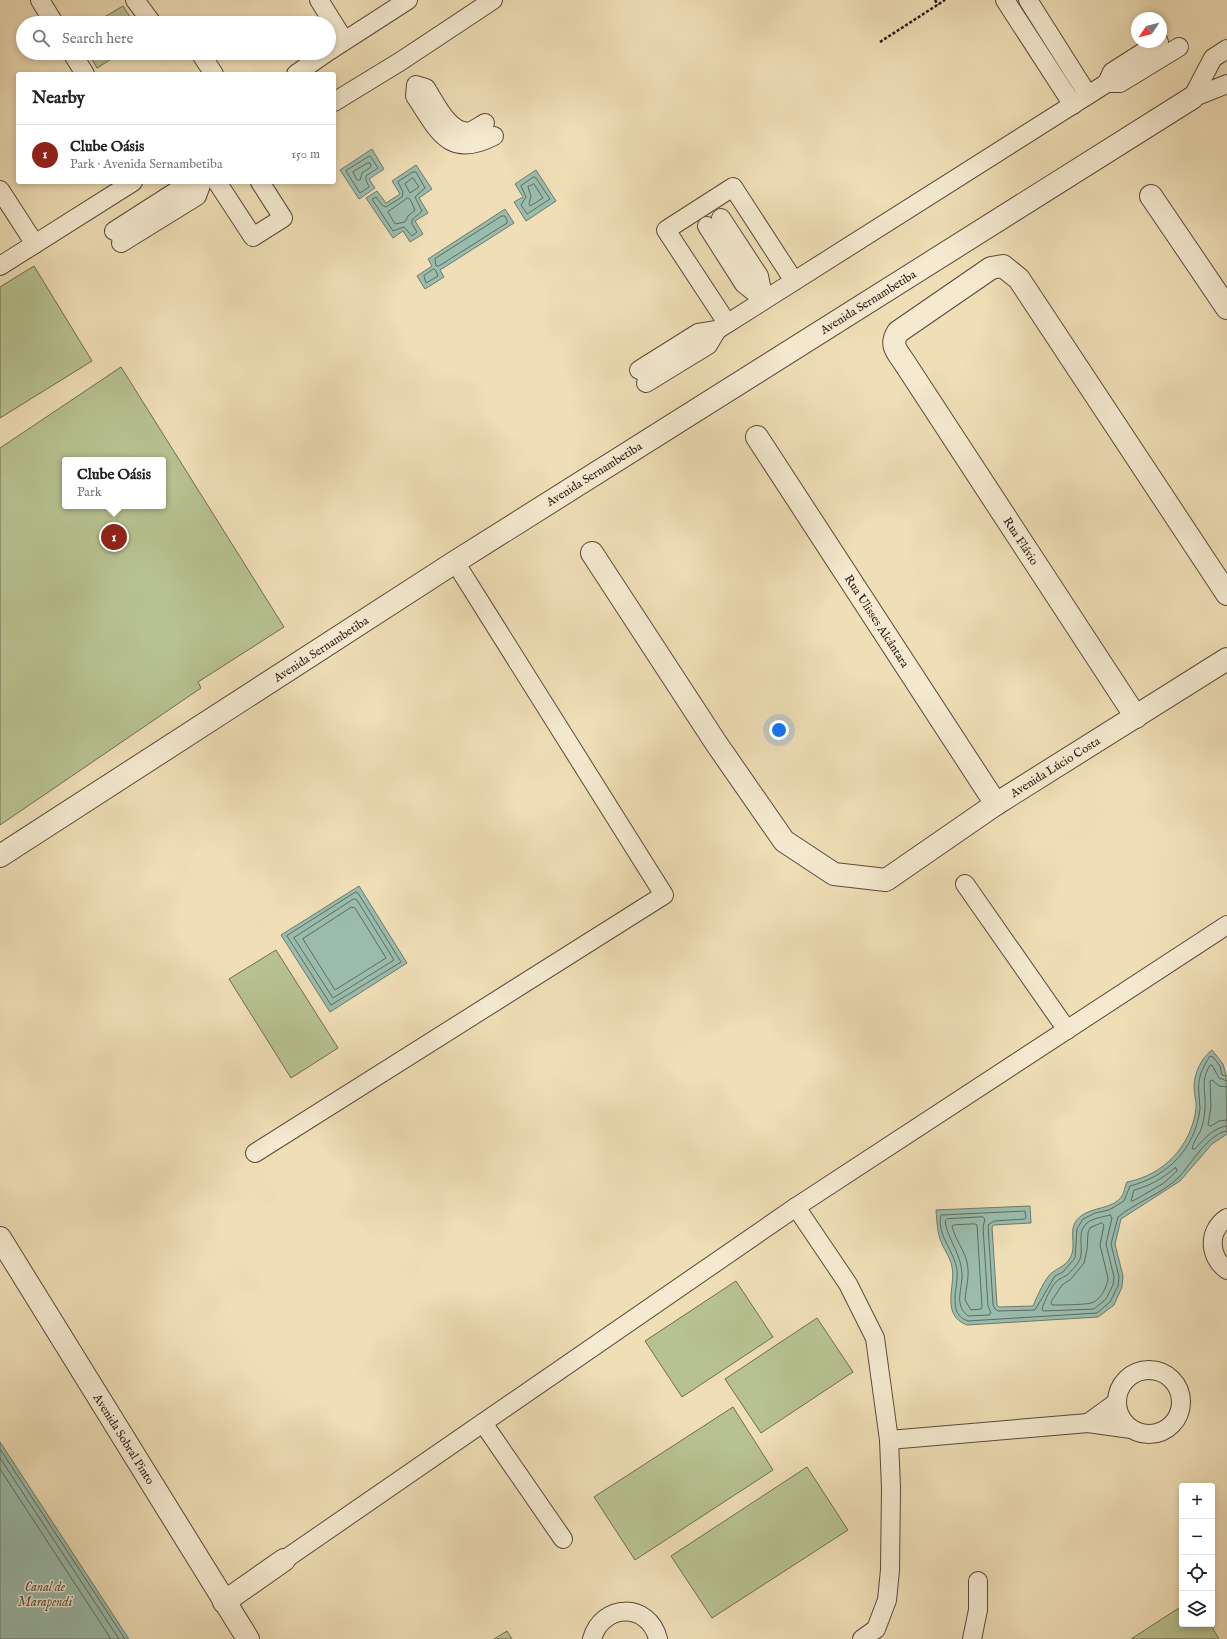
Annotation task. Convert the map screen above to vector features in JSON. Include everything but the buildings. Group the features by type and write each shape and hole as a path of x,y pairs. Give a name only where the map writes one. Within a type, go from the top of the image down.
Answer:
{"street":[{"name":"Avenida Sernambetiba","path":"0,856 456,562 1192,98"},
{"path":"1151,196 1227,308"},
{"name":"Rua Flávio","path":"1136,717 893,344 893,340 898,332 992,268 1003,266 1010,270 1019,279 1227,594"},
{"name":"Rua Ulisses Alcântara","path":"757,437 996,804"},
{"name":"Avenida Lúcio Costa","path":"592,554 716,743 784,841 834,874 886,880 996,804 1227,659"},
{"name":"Avenida Sobral Pinto","path":"0,1238 248,1639"},
{"path":"224,1602 284,1560"}],"lane":[{"path":"40,0 50,16"},
{"path":"135,0 147,16"},
{"path":"319,0 329,16"},
{"path":"336,46 408,0"},
{"path":"336,101 401,61 493,0"},
{"path":"1005,0 1073,105"},
{"path":"1028,0 1088,95"},
{"path":"336,27 344,40"},
{"path":"642,377 708,345 722,326 1107,83 1120,83 1168,41"},
{"path":"1192,98 1213,58 1227,49"},
{"path":"76,60 84,72"},
{"path":"205,60 213,72"},
{"path":"299,72 316,60"},
{"path":"401,61 416,85 426,88 454,128 464,132 472,130 490,130"},
{"path":"1192,98 1227,84"},
{"path":"0,266 130,184"},
{"path":"118,237 197,196 207,184"},
{"path":"209,184 253,237 283,218 261,184"},
{"path":"722,326 666,230 733,187 794,281"},
{"path":"0,190 35,244"},
{"path":"714,222 744,284 764,300"},
{"path":"255,1153 664,895 456,562"},
{"path":"965,884 1067,1030"},
{"path":"284,1560 796,1207 1227,925"},
{"path":"796,1207 848,1284 875,1338 889,1440 891,1488 890,1570 887,1600 875,1636"},
{"path":"1227,1218 1216,1228 1212,1247 1215,1257 1220,1265 1227,1270"},
{"path":"889,1440 1088,1423 1131,1429 1141,1433 1152,1434 1163,1431 1172,1425 1178,1416 1181,1406 1180,1395 1169,1377 1160,1372 1150,1370 1131,1376 1123,1383 1117,1402 1123,1421 1131,1429"},
{"path":"1088,1423 1117,1402"},
{"path":"483,1423 564,1539"},
{"path":"972,1639 978,1610 978,1581"},
{"path":"592,1639 594,1630 601,1621 609,1615 630,1611 649,1621 659,1636"}],"path":[{"path":"935,0 938,4"},
{"path":"880,42 945,0"}],"green space":[{"path":"123,6 129,16 106,16"},
{"path":"92,60 110,60 97,68"},
{"path":"34,266 92,361 0,418 0,287"},
{"path":"121,367 284,627 198,682 201,688 0,825 0,448"},
{"path":"276,950 338,1048 291,1078 229,979"},
{"path":"736,1281 773,1337 682,1397 645,1341"},
{"path":"817,1318 853,1372 761,1433 725,1379"},
{"path":"733,1407 773,1470 635,1560 594,1497"},
{"path":"807,1467 848,1530 712,1618 671,1556"},
{"path":"1179,1608 1179,1627 1212,1627 1219,1639 1131,1639"},
{"path":"507,1631 512,1639 494,1639"}],"water":[{"path":"372,149 384,169 369,179 375,188 359,199 340,170"},
{"path":"416,165 432,189 419,198 428,213 415,221 423,234 410,242 403,231 393,238 366,198 377,191 386,203 400,194 392,181"},
{"path":"536,170 556,201 526,221 514,202 523,197 515,184"},
{"path":"505,209 514,223 440,270 444,277 425,289 417,276 432,266 428,259"},
{"path":"359,886 407,963 330,1012 281,935"},
{"path":"1212,1050 1223,1064 1226,1075 1227,1134 1212,1144 1180,1181 1121,1219 1115,1244 1123,1276 1122,1287 1114,1305 1098,1317 967,1325 959,1320 951,1307 952,1267 939,1236 936,1210 1030,1206 1031,1223 994,1225 992,1227 997,1305 999,1307 1033,1306 1047,1278 1065,1264 1071,1256 1073,1251 1073,1230 1077,1220 1086,1213 1114,1203 1123,1195 1127,1182 1153,1173 1164,1166 1182,1147 1193,1122 1196,1109 1194,1082 1197,1072 1201,1062"},
{"name":"Canal de Marapendi","path":"0,1442 129,1639 0,1639"}],"place":[{"name":"Clube Oásis","path":"114,537"}]}
